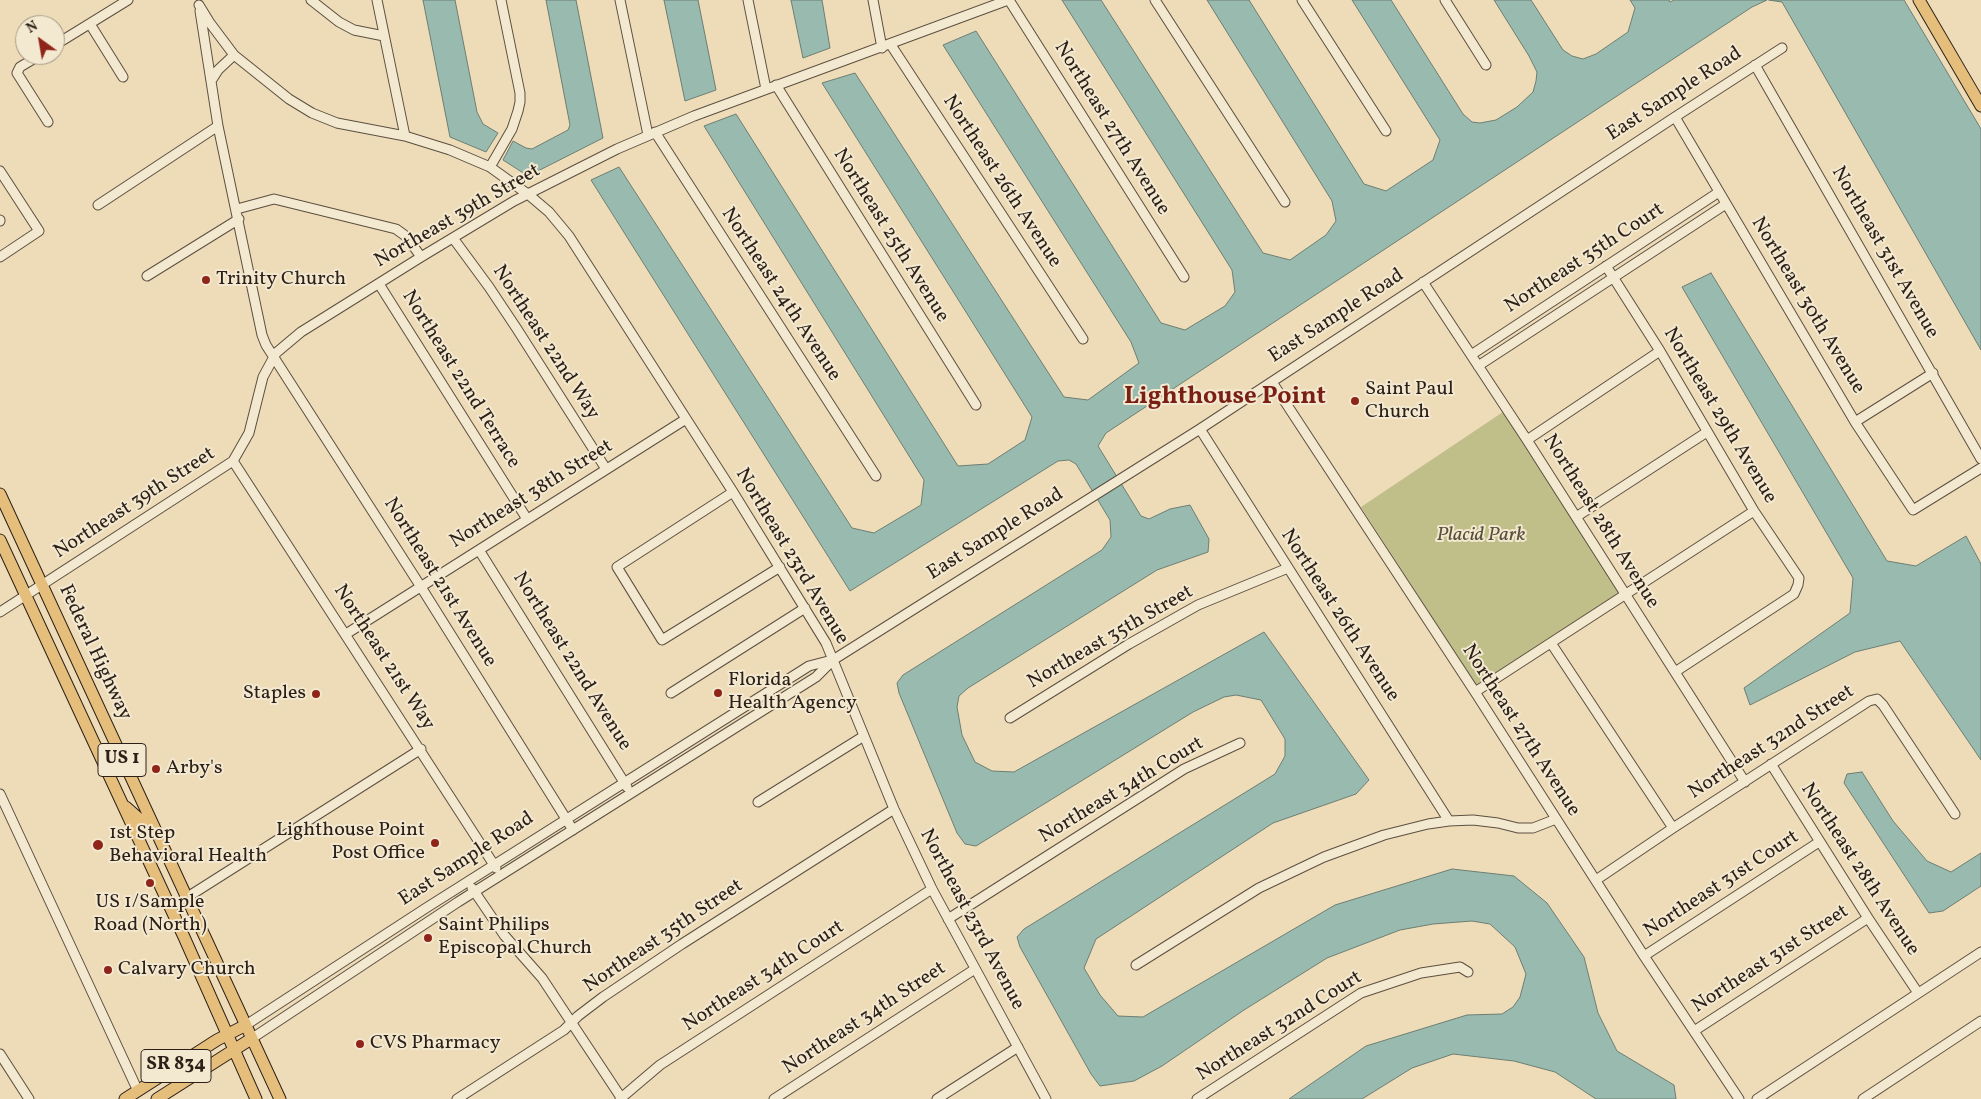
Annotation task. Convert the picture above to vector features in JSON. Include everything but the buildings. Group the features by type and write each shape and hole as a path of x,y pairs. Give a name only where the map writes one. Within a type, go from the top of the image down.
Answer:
{"main road":[{"path":"1919,0 1981,106"},
{"name":"Federal Highway","path":"0,494 280,1099"},
{"name":"Federal Highway","path":"0,540 256,1099"},
{"path":"121,802 144,823 153,826"},
{"path":"139,842 155,846 166,856"},
{"name":"East Sample Road","path":"125,1099 227,1034 246,1025"},
{"name":"East Sample Road","path":"157,1099 251,1038"}],"street":[{"path":"65,39 128,0"},
{"path":"311,0 338,22 354,30 384,36"},
{"path":"377,0 405,136"},
{"path":"490,167 518,112 520,93 501,0"},
{"name":"Northeast 24th Avenue","path":"620,0 651,134 876,476"},
{"path":"748,0 766,89"},
{"name":"Northeast 26th Avenue","path":"872,0 886,46 1083,339"},
{"path":"1155,0 1285,202"},
{"path":"1302,0 1386,131"},
{"path":"1446,0 1486,65"},
{"name":"Northeast 39th Street","path":"0,612 234,461 248,433 263,378 274,357 286,343 421,257 514,201 579,167 651,134 776,85 1005,1"},
{"name":"Northeast 27th Avenue","path":"1005,1 1184,276"},
{"path":"199,2 218,126 262,335 274,357"},
{"name":"Northeast 23rd Avenue","path":"199,2 210,23 234,55 266,82 312,112 337,123 405,136 450,150 490,167 529,194 549,212 569,236 733,492 826,643 894,809 932,889 1046,1099"},
{"path":"90,24 123,77"},
{"name":"East Sample Road","path":"251,1038 338,983 425,923 816,677 832,660 1200,430 1782,48"},
{"path":"211,81 218,70 234,55"},
{"path":"23,65 17,73 48,122"},
{"name":"Northeast 31st Avenue","path":"1755,66 1981,459"},
{"name":"Northeast 25th Avenue","path":"776,85 976,405"},
{"name":"Northeast 30th Avenue","path":"1675,117 1855,422 1913,510 1981,468"},
{"path":"98,205 218,126"},
{"path":"0,170 39,231 0,257"},
{"name":"Northeast 35th Court","path":"1471,355 1719,192"},
{"path":"147,276 238,214 274,200 396,229 407,237 421,257"},
{"name":"Northeast 35th Court","path":"1478,366 1726,204"},
{"name":"Northeast 22nd Way","path":"453,238 494,294 606,470"},
{"name":"Northeast 29th Avenue","path":"1606,266 1660,351 1754,510 1799,578 1794,594 1675,672"},
{"name":"Northeast 28th Avenue","path":"1423,282 1527,440 1745,782"},
{"name":"Northeast 22nd Terrace","path":"379,284 528,519"},
{"path":"1527,440 1660,351"},
{"name":"Northeast 21st Avenue","path":"274,357 573,830"},
{"path":"1855,422 1933,373"},
{"name":"Northeast 27th Avenue","path":"1272,382 1475,692 1644,956 1739,1099"},
{"name":"Northeast 38th Street","path":"346,634 686,419"},
{"name":"Northeast 26th Avenue","path":"1200,430 1449,821"},
{"path":"1576,517 1707,432"},
{"name":"Northeast 21st Way","path":"234,461 501,876"},
{"path":"733,492 617,567 662,640 780,567"},
{"path":"1475,692 1754,510"},
{"name":"Northeast 22nd Avenue","path":"480,550 625,782 630,795"},
{"name":"Northeast 35th Street","path":"1010,718 1128,644 1198,605 1288,568"},
{"path":"671,693 805,608"},
{"path":"1551,643 1673,828"},
{"name":"East Sample Road","path":"246,1025 426,908 809,666 832,660"},
{"path":"761,696 768,708"},
{"name":"Northeast 32nd Street","path":"1596,880 1870,700 1877,699 1883,705 1955,814"},
{"path":"758,802 864,736"},
{"name":"Northeast 34th Court","path":"948,919 1184,769 1240,743"},
{"path":"186,898 421,750"},
{"name":"Northeast 28th Avenue","path":"1771,764 1819,842 1918,993"},
{"path":"0,794 138,1091"},
{"name":"Northeast 35th Street","path":"456,1099 572,1024 578,1016 603,997 682,944 894,809"},
{"path":"1136,965 1259,888 1324,856 1384,835 1449,821 1473,820 1518,828 1533,828 1556,819"},
{"name":"Northeast 31st Court","path":"1644,956 1819,842"},
{"path":"467,882 504,935 539,974 621,1099"},
{"name":"Northeast 34th Court","path":"621,1099 660,1065 932,889"},
{"path":"425,923 428,913 426,908"},
{"name":"Northeast 31st Street","path":"1694,1032 1868,918"},
{"path":"1757,1099 1981,952"},
{"name":"Northeast 32nd Court","path":"1197,1099 1361,993 1421,973 1460,967 1468,972"},
{"name":"Northeast 34th Street","path":"774,1099 976,969"},
{"path":"1863,1099 1981,1021"},
{"path":"937,1099 1018,1046"},
{"path":"0,1054 28,1099"}],"green space":[{"name":"Placid Park","path":"1503,412 1619,593 1476,685 1361,507"}],"water":[{"path":"423,0 455,0 477,112 483,124 498,133 486,152 450,137"},
{"path":"546,0 576,0 603,138 528,176 503,160 513,141 532,149 568,130 570,125"},
{"path":"664,0 698,0 716,90 685,101"},
{"path":"791,0 822,0 830,48 803,58"},
{"path":"1062,0 1101,0 1263,253 1290,260 1326,235 1336,221 1332,201 1207,0 1249,0 1364,184 1386,191 1433,160 1440,140 1352,0 1391,0 1463,114 1472,122 1480,123 1496,120 1517,107 1533,92 1536,81 1537,72 1529,56 1494,0 1531,0 1563,50 1572,56 1583,59 1596,54 1628,32 1635,8 1630,0 1669,0 1670,2 1674,0 1767,0 1752,7 1106,433 1098,446 1141,516 1149,519 1170,509 1190,505 1209,539 1208,552 1157,570 968,688 959,696 957,707 962,735 975,762 992,771 1014,772 1264,632 1369,780 1356,794 1273,823 1096,939 1084,968 1100,995 1118,1016 1143,1017 1335,905 1452,869 1514,876 1547,903 1584,957 1598,1013 1617,1051 1674,1085 1676,1099 1596,1099 1555,1072 1514,1061 1453,1054 1412,1068 1362,1099 1289,1099 1366,1046 1467,1015 1502,1014 1513,1007 1520,997 1526,974 1515,947 1490,924 1472,921 1433,924 1400,930 1327,958 1244,1010 1162,1066 1134,1081 1100,1086 1091,1074 1020,947 1017,937 1024,929 1275,774 1285,756 1285,739 1261,700 1236,695 1224,697 1193,712 976,846 965,844 957,833 899,693 897,683 903,675 1102,550 1111,537 1110,520 1076,464 1069,460 1058,461 850,591 591,180 619,167 852,528 874,533 921,505 924,480 704,126 736,114 958,466 988,464 1025,440 1032,417 822,83 855,73 1064,397 1088,400 1139,363 1131,342 943,45 976,31 1161,323 1185,330 1225,306 1235,292 1232,270"},
{"path":"1769,0 1904,0 1981,129 1981,350 1782,2"},
{"path":"1711,273 1887,561 1916,566 1966,536 1981,564 1981,760 1900,641 1855,652 1750,705 1744,688 1850,613 1853,578 1682,287"},
{"path":"1862,772 1893,821 1927,861 1951,872 1981,853 1981,886 1943,911 1929,913 1844,783 1847,774"}],"place":[{"name":"Trinity Church","path":"206,280"},
{"name":"Saint Paul Church","path":"1355,401"},
{"name":"Florida Health Agency","path":"718,693"},
{"name":"Staples","path":"316,694"},
{"name":"Arby's","path":"156,769"},
{"name":"Lighthouse Point Post Office","path":"435,843"},
{"name":"1st Step Behavioral Health","path":"98,845"},
{"name":"US 1/Sample Road (North)","path":"150,883"},
{"name":"Saint Philips Episcopal Church","path":"428,938"},
{"name":"Calvary Church","path":"108,970"},
{"name":"CVS Pharmacy","path":"360,1044"}],"district":[{"name":"Lighthouse Point","path":"1225,398"}]}
